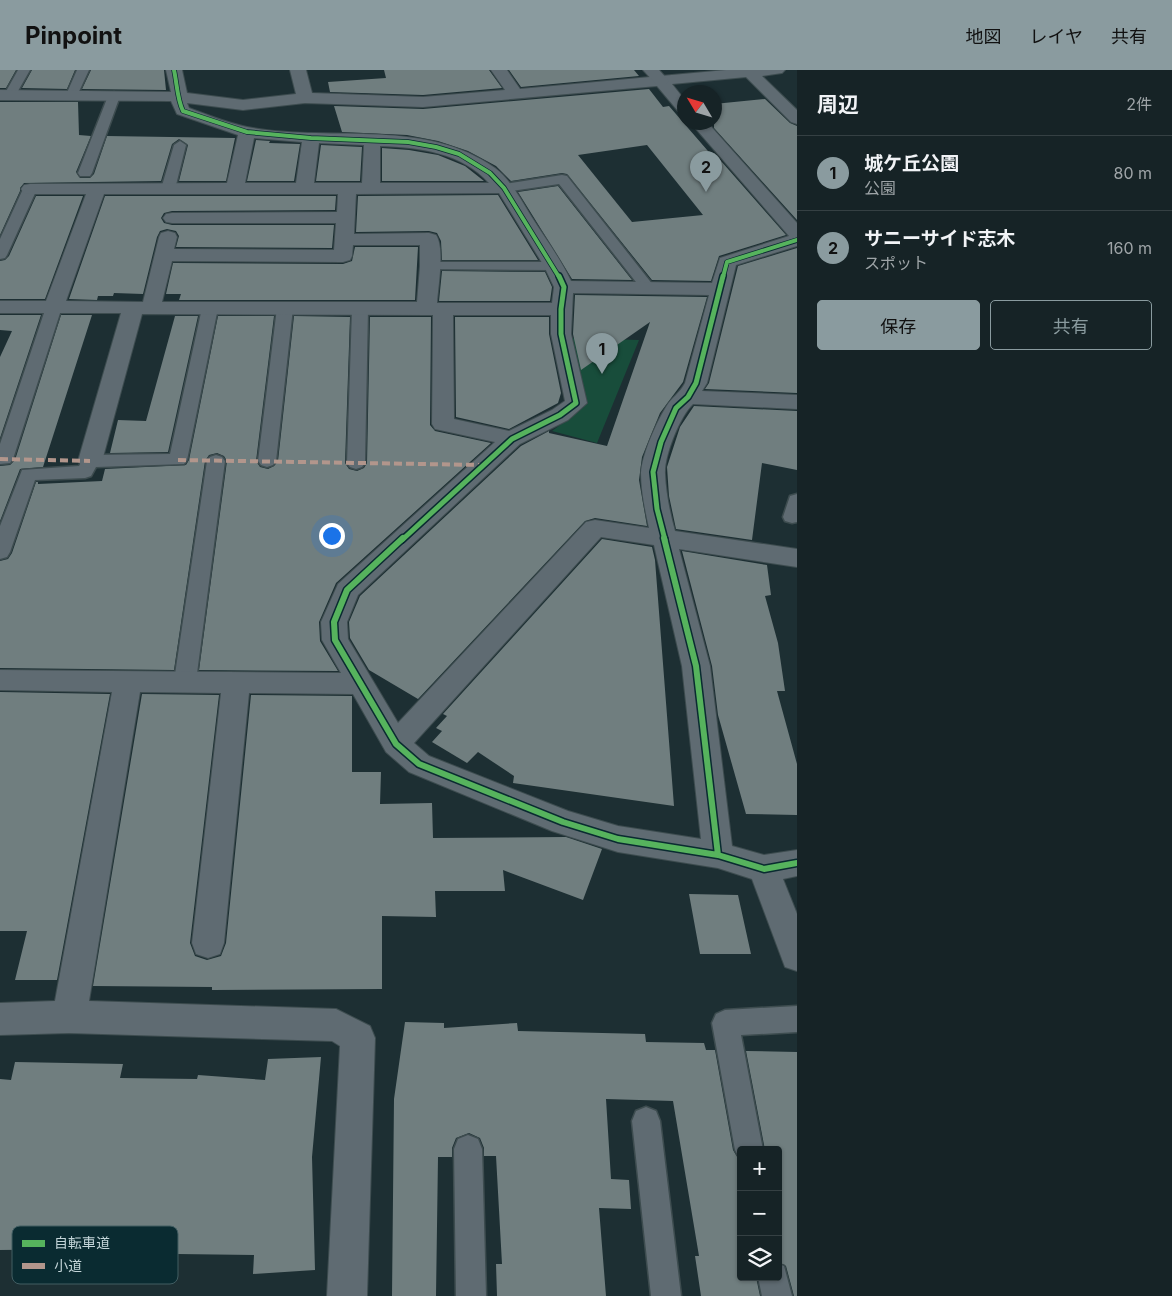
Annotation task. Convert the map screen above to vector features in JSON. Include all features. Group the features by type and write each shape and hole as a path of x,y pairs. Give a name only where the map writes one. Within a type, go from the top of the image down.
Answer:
{"street":[{"path":"174,70 180,97 179,103 183,111 218,124 247,132 427,145 459,154 490,173 504,188 554,266 564,287 560,309 561,334 576,404 560,415 512,439 347,590 334,622 335,640 396,744 419,764 562,822 618,839 718,855 764,869 797,863"},
{"path":"298,70 305,98"},
{"path":"499,70 516,94"},
{"path":"5,95 180,97 243,105 305,98 423,102 516,94 656,76 750,73 777,70"},
{"path":"750,73 797,119"},
{"path":"656,76 677,100"},
{"path":"705,130 797,234"},
{"path":"235,189 247,132"},
{"path":"304,189 311,138"},
{"path":"371,189 372,141"},
{"path":"30,189 504,188"},
{"path":"54,307 97,189"},
{"path":"90,461 142,308 165,255 172,218 172,189"},
{"path":"165,255 343,256 347,189"},
{"path":"172,218 346,218"},
{"path":"344,240 429,239 443,424 512,439"},
{"path":"718,855 696,666 666,539 657,509 654,472 662,442 676,408 688,397 696,383 727,262 797,240"},
{"path":"564,287 719,289"},
{"path":"0,307 560,309"},
{"path":"688,397 797,402"},
{"path":"396,744 595,528 797,558"},
{"path":"0,680 362,684"},
{"path":"69,1018 128,681"},
{"path":"208,943 236,682"},
{"path":"764,869 797,956"},
{"path":"0,1019 69,1018 336,1025 358,1038 347,1296"}],"lane":[{"path":"5,95 24,70"},
{"path":"72,95 84,70"},
{"path":"85,173 114,96"},
{"path":"172,189 180,145"},
{"path":"504,188 562,179 648,288"},
{"path":"0,256 30,189"},
{"path":"430,266 554,266"},
{"path":"4,459 54,307"},
{"path":"0,552 28,474 85,472 90,461 178,460 210,308"},
{"path":"267,461 285,308"},
{"path":"356,463 360,309"},
{"path":"185,682 216,461"},
{"path":"748,1146 725,1023 797,1019"},
{"path":"646,1121 666,1296"},
{"path":"468,1149 471,1296"},
{"path":"774,1281 776,1296"}],"green space":[{"path":"571,338 639,340 597,443 552,431 584,407"}],"building":[{"path":"0,70 16,70 6,88 0,88"},
{"path":"32,70 75,70 67,89 22,88"},
{"path":"91,70 164,70 166,90 82,89"},
{"path":"384,70 489,70 502,88 423,95 330,92 328,82 386,78"},
{"path":"509,70 634,70 639,76 521,87"},
{"path":"649,89 663,107 669,106 677,115 677,130 690,130 714,158 714,153 786,235 719,256 711,281 652,280 567,174 562,173 511,181 496,166 468,151 438,141 407,135 342,132 334,106 423,109","holes":["647,145 703,215 632,222 578,155"]},
{"path":"765,99 790,123 797,126 797,220 716,130 722,130 722,103"},
{"path":"0,102 78,102 79,135 91,136 76,172 80,178 90,178 94,174 107,136 235,138 226,181 179,181 188,145 179,139 172,144 161,181 24,183 20,188 0,235"},
{"path":"256,140 270,141 269,143 300,144 294,181 247,181"},
{"path":"321,145 362,147 360,181 316,181"},
{"path":"382,148 438,155 465,166 484,181 382,181"},
{"path":"558,186 632,280 572,279 518,192"},
{"path":"498,195 538,260 442,260 441,241 437,233 429,231 356,232 358,196"},
{"path":"36,196 83,196 45,299 0,299 0,261 5,260 9,256"},
{"path":"105,196 336,196 335,210 172,211 164,213 161,218 164,223 172,225 334,225 332,248 176,247 179,236 176,231 167,229 160,231 157,237 143,294 114,293 113,296 98,296 97,300 69,299"},
{"path":"355,247 418,247 415,300 179,300 181,294 166,294 173,263 343,264 352,261"},
{"path":"797,248 797,393 705,389 709,383 738,266"},
{"path":"442,271 545,272 552,287 550,301 439,301"},
{"path":"575,295 707,297 683,382 660,413 642,457 639,480 647,526 595,518 585,521 418,699 369,670 350,638 349,622 360,596 521,446 549,431 549,433 607,446 650,322 581,370 573,334"},
{"path":"0,315 41,315 0,438 0,357 12,331 0,330"},
{"path":"61,315 92,315 43,467 20,469 0,521 0,466 10,465 15,460"},
{"path":"175,316 198,316 168,452 110,453 118,420 146,421"},
{"path":"218,316 274,316 256,461 260,467 268,469 278,461 294,316 350,317 345,463 349,469 357,471 364,468 367,463 370,317 431,317 430,425 435,431 491,443 336,583 319,622 320,641 338,671 199,670 227,461 224,456 217,453 209,455 205,461 174,670 0,668 0,561 8,559 12,553 36,482 38,484 102,481 105,469 186,465 189,460"},
{"path":"455,317 549,317 549,334 561,393 558,403 509,429 456,417"},
{"path":"694,406 797,411 797,470 762,463 752,540 676,529 669,496 667,467 680,427"},
{"path":"602,539 652,547 655,560 674,806 513,783 514,776 478,752 467,763 432,742 442,731 436,728 447,716 443,714"},
{"path":"682,551 767,565 771,595 765,596 778,643 785,691 777,691 797,764 797,815 746,814 718,715 712,666"},
{"path":"0,692 110,694 57,980 15,980 27,931 0,931"},
{"path":"142,694 219,695 190,943 195,956 207,960 221,956 226,943 251,695 352,696 352,772 381,772 380,804 432,803 433,838 566,837 602,849 583,900 503,870 505,891 435,891 436,917 382,916 382,989 212,990 212,987 93,986"},
{"path":"689,894 738,895 751,954 700,954"},
{"path":"405,1022 444,1023 444,1028 517,1023 518,1031 645,1034 646,1042 704,1043 706,1050 715,1050 733,1150 737,1156 737,1281 757,1281 760,1296 701,1296 695,1256 699,1256 673,1101 606,1099 611,1179 629,1180 631,1209 599,1208 606,1296 497,1296 496,1264 502,1264 496,1156 484,1156 484,1148 480,1138 469,1133 456,1138 452,1148 452,1157 438,1157 436,1296 392,1296 394,1099"},
{"path":"746,1051 797,1052 797,1296 794,1296 786,1266 782,1264 782,1146 764,1146"},
{"path":"321,1057 312,1157 315,1270 253,1274 254,1255 178,1254 178,1226 12,1226 12,1250 0,1250 0,1079 11,1080 15,1062 123,1064 120,1078 197,1079 198,1075 265,1080 268,1059"}],"marked path":[{"path":"0,459 90,461"},
{"path":"178,460 483,465"}],"cycle path":[{"path":"174,70 180,97 179,103 183,111 218,124 247,132 311,138 408,142 436,147 459,154 490,173 504,188 554,266 564,287 561,309 561,334 576,403 560,415 512,439 347,590 334,622 335,640 396,744 419,764 563,822 618,839 718,855 764,869 797,863"},
{"path":"718,855 696,666 657,509 653,472 661,442 676,408 688,397 696,383 727,262 797,240"}],"place":[{"name":"サニーサイド志木","path":"706,192"},
{"name":"城ケ丘公園","path":"602,374"}]}
